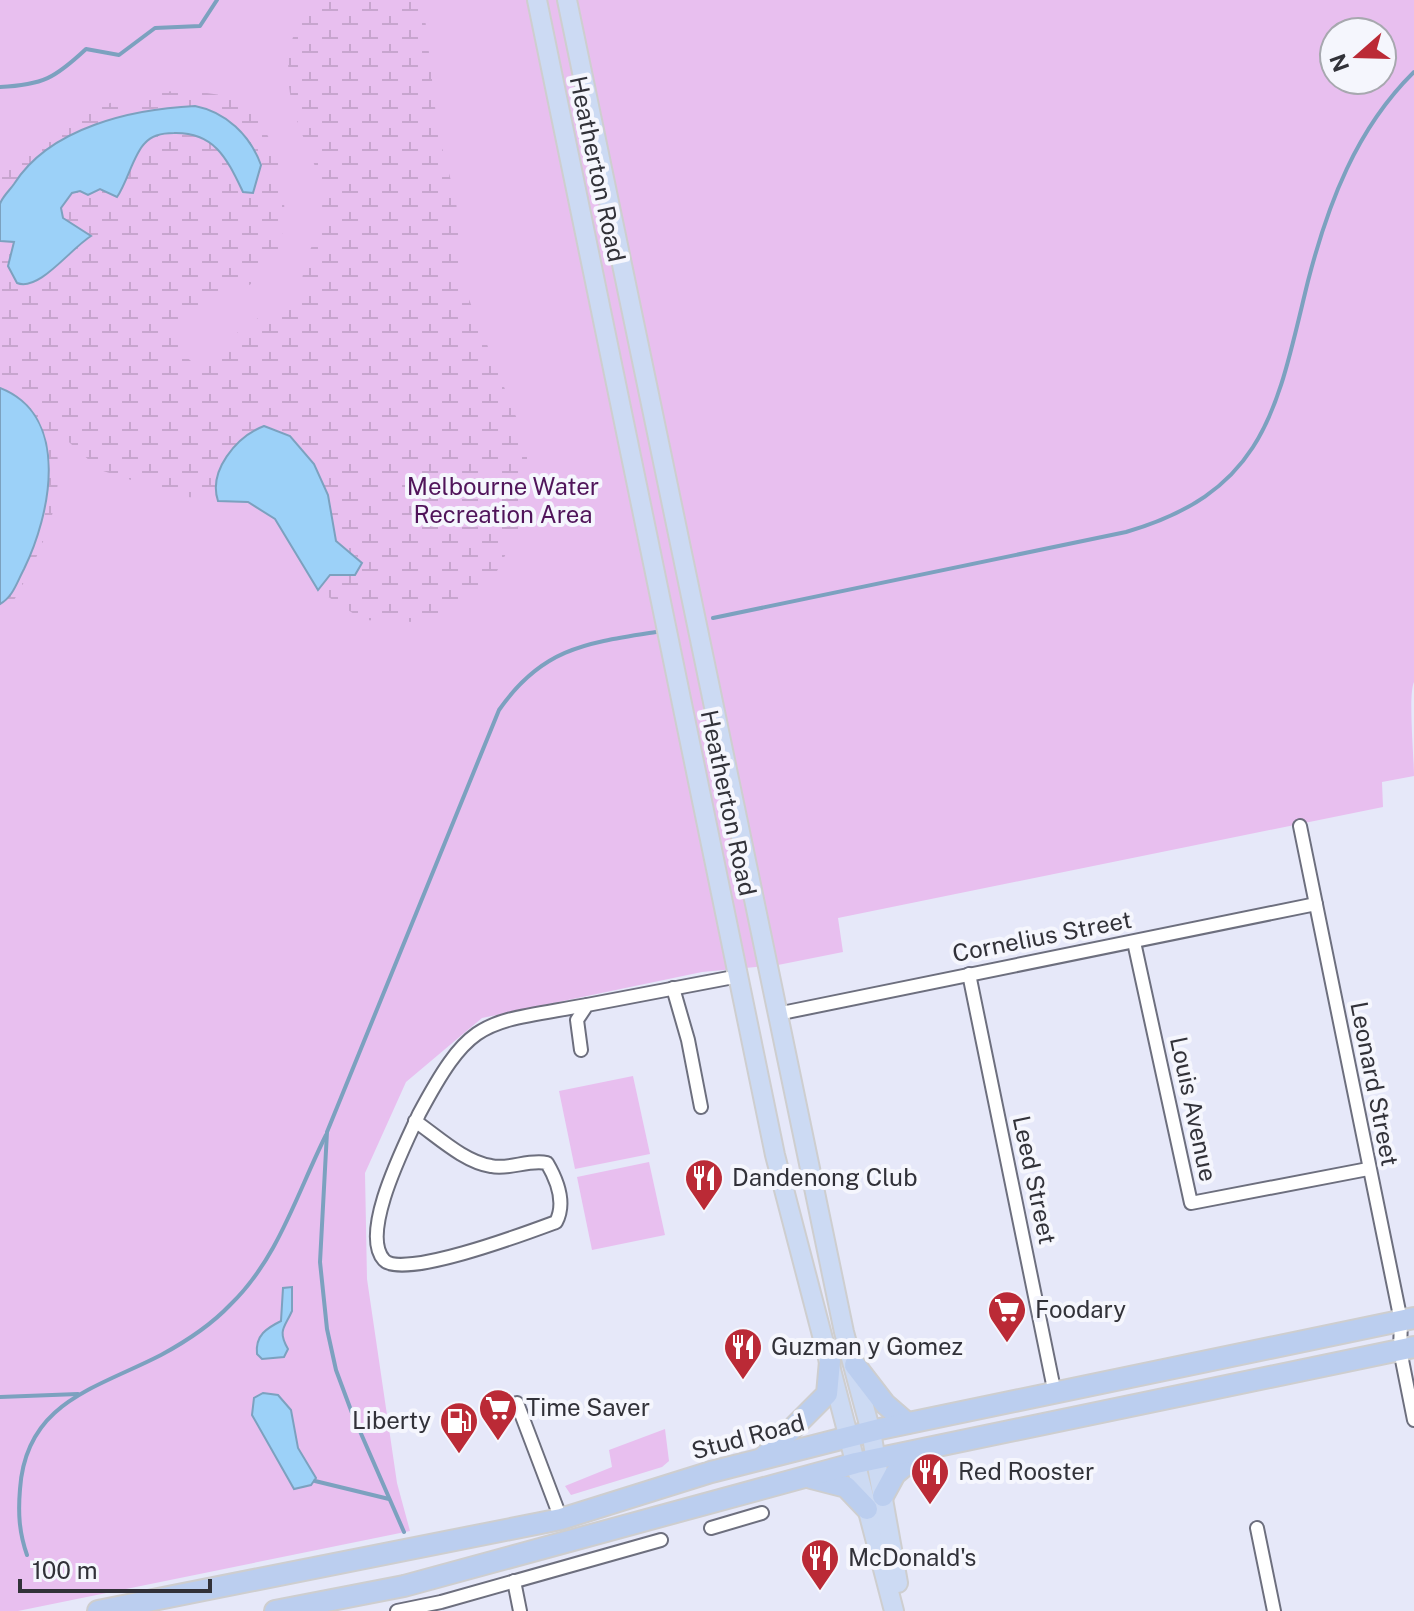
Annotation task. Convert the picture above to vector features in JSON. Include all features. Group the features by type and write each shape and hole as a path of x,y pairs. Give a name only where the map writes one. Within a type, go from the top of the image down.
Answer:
{"highway":[{"name":"Stud Road","path":"98,1611 127,1608 561,1519 763,1458 907,1423 1408,1319"},
{"path":"275,1611 404,1586 856,1463 1407,1348"},
{"path":"763,1458 791,1428 822,1402 827,1394 830,1361"},
{"path":"855,1365 885,1404 907,1423"},
{"path":"807,1477 846,1487 875,1502 895,1474 925,1449"}],"main road":[{"name":"Heatherton Road","path":"537,0 775,1155 856,1463 875,1502 901,1611"},
{"name":"Heatherton Road","path":"567,0 777,1014 871,1432 876,1459 875,1502 894,1611"},
{"path":"739,976 768,970"},
{"path":"748,1020 777,1014"}],"street":[{"name":"Leonard Street","path":"1300,826 1368,1169 1408,1319 1407,1348 1414,1420"},
{"name":"Cornelius Street","path":"777,1014 1316,904"},
{"name":"Louis Avenue","path":"1134,942 1191,1203 1368,1169"},
{"name":"Leed Street","path":"969,974 1055,1394"},
{"path":"415,1121 466,1156 490,1166 535,1160 547,1163 559,1193 561,1213 556,1222 422,1264 395,1267 385,1261 377,1237 381,1206 415,1121 441,1073 476,1031 494,1022 739,976"},
{"path":"673,988 701,1107"},
{"path":"581,1050 577,1020 587,1005"},
{"path":"517,1403 561,1519"},
{"path":"731,1499 737,1520"},
{"path":"711,1528 762,1513"},
{"path":"1257,1528 1274,1611"},
{"path":"397,1611 661,1540"},
{"path":"514,1581 520,1611"}],"green space":[{"name":"Melbourne Water Recreation Area","path":"0,0 1414,0 1414,682 1411,712 1414,776 1382,782 1383,807 838,918 843,952 778,965 702,972 482,1018 406,1082 365,1173 367,1279 397,1483 410,1531 18,1611 0,1611"},
{"path":"317,0 423,0 438,133 456,199 462,282 527,444 527,513 496,573 475,595 436,616 413,622 363,620 318,590 330,575 345,576 361,560 337,542 316,469 297,444 281,431 253,431 230,454 217,480 218,501 181,496 100,470 61,435 55,441 57,490 45,537 0,626 6,598 40,534 45,507 39,474 26,438 8,391 0,388 0,241 14,242 8,266 17,283 26,284 46,276 91,236 63,218 61,210 67,198 78,191 88,195 100,189 113,197 118,196 143,145 160,135 186,133 208,142 231,168 243,192 253,193 259,182 260,170 252,147 228,119 198,107 175,107 123,116 51,147 29,163 0,202 0,170 53,131 109,104 138,95 168,91 199,92 233,98 246,106 263,127 274,149 283,188 283,230 269,267 256,281 237,291 204,301 186,319 181,341 186,356 197,364 217,361 245,326 297,303 306,261 320,222 320,183 291,100 288,69 298,24"},
{"path":"633,1076 650,1154 575,1169 559,1091"},
{"path":"649,1162 665,1235 592,1250 577,1177"},
{"path":"665,1429 669,1461 662,1467 571,1495 565,1486 612,1467 609,1450"}],"water":[{"path":"195,106 227,119 250,144 261,165 253,193 243,192 218,150 200,137 170,133 155,136 141,148 117,197 100,189 88,195 80,191 72,193 61,208 63,218 91,236 45,276 26,284 17,283 8,266 14,242 0,241 0,204 30,164 49,148 95,125 146,111"},
{"path":"0,388 23,402 38,421 46,444 49,469 47,496 33,547 14,589 0,604"},
{"path":"264,426 290,436 314,464 328,495 336,541 362,563 355,575 330,575 318,590 275,519 248,502 218,501 217,478 227,456 244,438"},
{"path":"292,1287 292,1311 283,1333 288,1349 284,1357 262,1359 257,1354 260,1337 281,1321 283,1288"},
{"path":"263,1393 278,1395 291,1410 298,1448 316,1478 311,1485 294,1489 252,1415 254,1398"}],"waterway":[{"path":"0,87 48,78 86,49 119,55 155,28 200,26 217,0"},
{"path":"713,618 1126,532 1173,515 1210,493 1237,468 1258,438 1274,405 1316,252 1335,196 1360,143 1394,94 1414,72"},
{"path":"404,1532 352,1413 336,1370 327,1329 320,1262 327,1132 499,710 532,673 567,652 608,640 656,632"},
{"path":"27,1555 20,1522 20,1489 25,1460 35,1436 50,1417 68,1402 179,1345 230,1305 247,1287 274,1246 326,1135"},
{"path":"0,1397 78,1394"},
{"path":"315,1481 389,1499"}],"place":[{"name":"Dandenong Club","path":"704,1212"},
{"name":"Foodary","path":"1007,1344"},
{"name":"Guzman y Gomez","path":"743,1381"},
{"name":"Time Saver","path":"498,1442"},
{"name":"Liberty","path":"459,1455"},
{"name":"Red Rooster","path":"930,1506"},
{"name":"McDonald's","path":"820,1592"}]}
